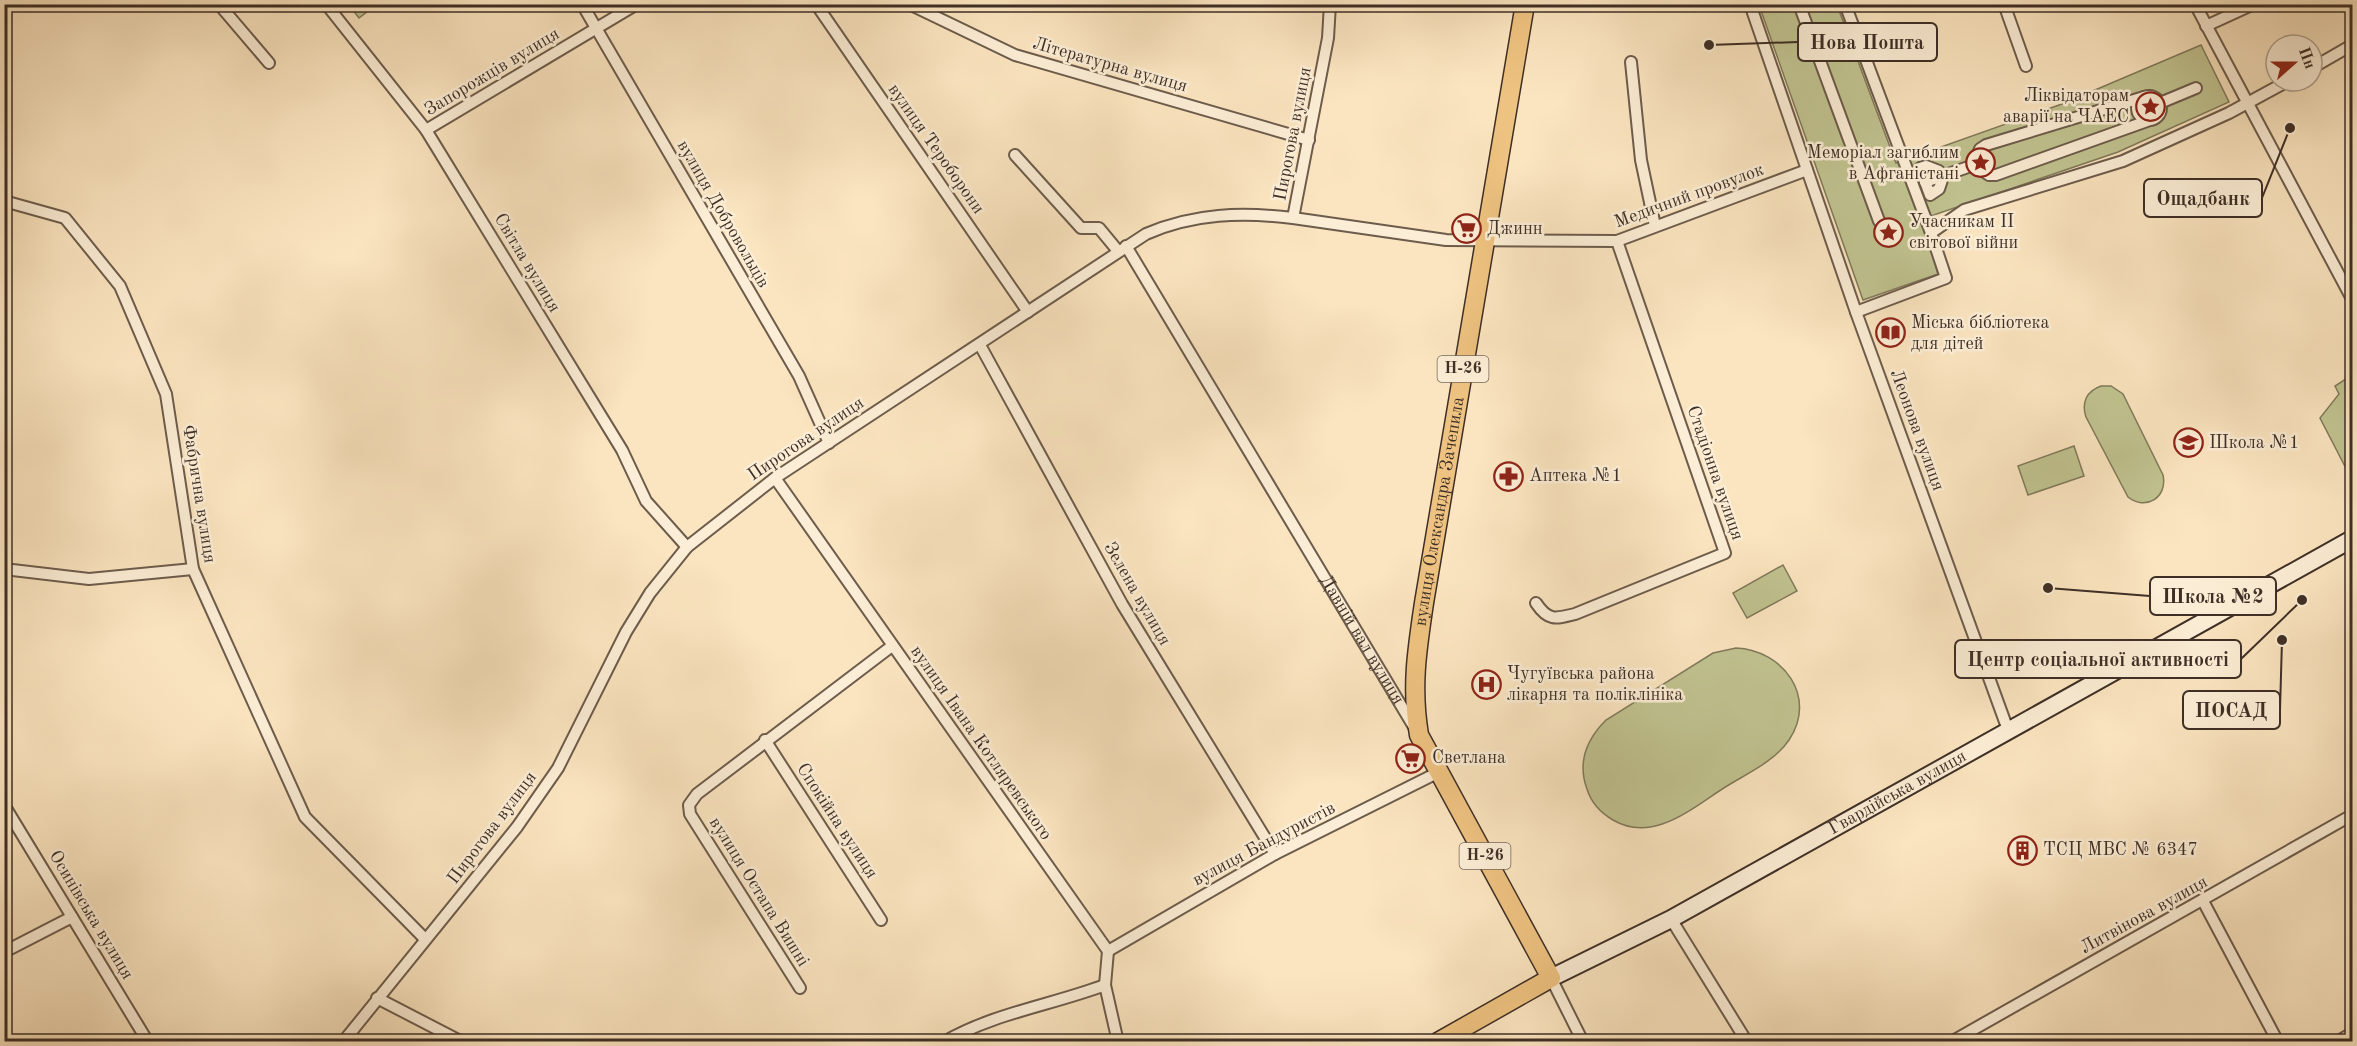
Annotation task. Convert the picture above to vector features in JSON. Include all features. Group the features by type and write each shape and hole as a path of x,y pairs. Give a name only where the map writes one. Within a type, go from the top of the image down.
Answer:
{"main road":[{"name":"вулиця Олександра Зачепила","path":"1419,735 1414,704 1414,669 1525,4"},
{"name":"Давній вал вулиця","path":"1419,735 1551,978"},
{"name":"Гвардійська вулиця","path":"1438,1041 1551,978"}],"street":[{"path":"224,4 223,9 269,63"},
{"name":"Світла вулиця","path":"326,4 426,130 622,450 646,501 687,547"},
{"name":"вулиця Добровольців","path":"582,4 799,376 829,443"},
{"name":"Запорожців вулиця","path":"426,130 637,4"},
{"name":"вулиця Тероборони","path":"816,4 1028,312"},
{"name":"Літературна вулиця","path":"909,4 1015,55 1309,140"},
{"name":"Пирогова вулиця","path":"343,1041 517,827 558,768 626,632 650,593 687,547 775,478 980,345 1122,248 1171,223 1204,216 1256,213 1293,218 1328,38 1330,4"},
{"name":"Леонова вулиця","path":"1750,4 1856,312 2008,730"},
{"path":"1799,4 1879,221"},
{"path":"1845,4 1946,278 1856,312"},
{"path":"2004,4 2026,66"},
{"path":"2195,4 2352,299"},
{"path":"2206,26 2254,4"},
{"path":"2324,61 2352,45"},
{"path":"1631,62 1641,160 1655,226"},
{"path":"2160,103 2196,88"},
{"path":"1931,233 1964,210 2123,161 2266,93"},
{"path":"2152,96 2160,103 2160,113 2150,120 1996,176 1989,175 1974,165 1980,149 1986,145 2144,97 2152,96"},
{"path":"2144,97 2137,102 2137,111 2141,118 2150,120"},
{"name":"Давній вал вулиця","path":"1015,154 1081,228 1100,228 1122,248 1419,735"},
{"path":"1925,182 1974,165"},
{"name":"Медичний провулок","path":"1293,218 1446,240 1617,241 1807,170"},
{"name":"Фабрична вулиця","path":"4,201 65,218 120,286 166,394 193,570 305,817 425,939"},
{"name":"Стадіонна вулиця","path":"1536,603 1544,615 1552,618 1575,614 1725,553 1617,241"},
{"name":"Зелена вулиця","path":"980,345 1122,604 1275,854"},
{"name":"вулиця Івана Котляревського","path":"775,478 1108,951"},
{"name":"Гвардійська вулиця","path":"1551,978 1671,919 2352,539"},
{"path":"4,569 89,579 193,570"},
{"path":"765,740 892,646"},
{"name":"вулиця Остапа Вишні","path":"765,740 698,794 689,805 690,814 800,988"},
{"name":"Спокійна вулиця","path":"765,740 881,920"},
{"name":"вулиця Бандуристів","path":"1108,951 1275,854 1439,772"},
{"name":"Осинівська вулиця","path":"4,805 148,1041"},
{"name":"Литвінова вулиця","path":"1951,1041 2352,815"},
{"path":"2203,901 2278,1041"},
{"path":"4,952 72,917"},
{"path":"1671,919 1747,1041"},
{"path":"1108,951 1105,986 1118,1041"},
{"name":"Давній вал вулиця","path":"1551,978 1583,1041"},
{"path":"944,1041 1015,1011 1061,1001 1105,986"},
{"path":"377,998 462,1041"},
{"path":"2337,1041 2352,1033"}],"green space":[{"path":"349,5 376,5 359,18"},
{"path":"1759,5 1837,5 1896,163 2062,104 2201,45 2229,102 2118,152 1922,219 1938,274 1863,300"},
{"path":"2352,375 2352,480 2320,418 2339,394 2335,386"},
{"path":"2101,386 2111,386 2123,394 2163,475 2162,490 2154,500 2141,503 2128,497 2086,417 2084,407 2086,398"},
{"path":"2074,446 2084,476 2028,495 2018,466"},
{"path":"1783,565 1797,591 1747,618 1733,593"},
{"path":"1736,648 1768,657 1791,679 1800,708 1797,724 1789,740 1761,766 1673,820 1643,828 1628,826 1604,814 1589,794 1583,770 1589,743 1599,727 1606,720 1713,653"}],"place":[{"name":"Нова Пошта","path":"1709,45"},
{"name":"Ліквідаторам аварії на ЧАЕС","path":"2150,106"},
{"name":"Ощадбанк","path":"2290,128"},
{"name":"Меморіал загиблим в Афганістані","path":"1980,163"},
{"name":"Джинн","path":"1466,229"},
{"name":"Учасникам II світової війни","path":"1888,232"},
{"name":"Міська бібліотека для дітей","path":"1890,333"},
{"name":"Школа №1","path":"2188,443"},
{"name":"Аптека №1","path":"1508,476"},
{"name":"Школа №2","path":"2048,588"},
{"name":"Центр соціальної активності","path":"2302,600"},
{"name":"ПОСАД","path":"2282,640"},
{"name":"Чугуївська района лікарня та поліклініка","path":"1486,684"},
{"name":"Светлана","path":"1411,758"},
{"name":"ТСЦ МВС № 6347","path":"2022,850"}]}
